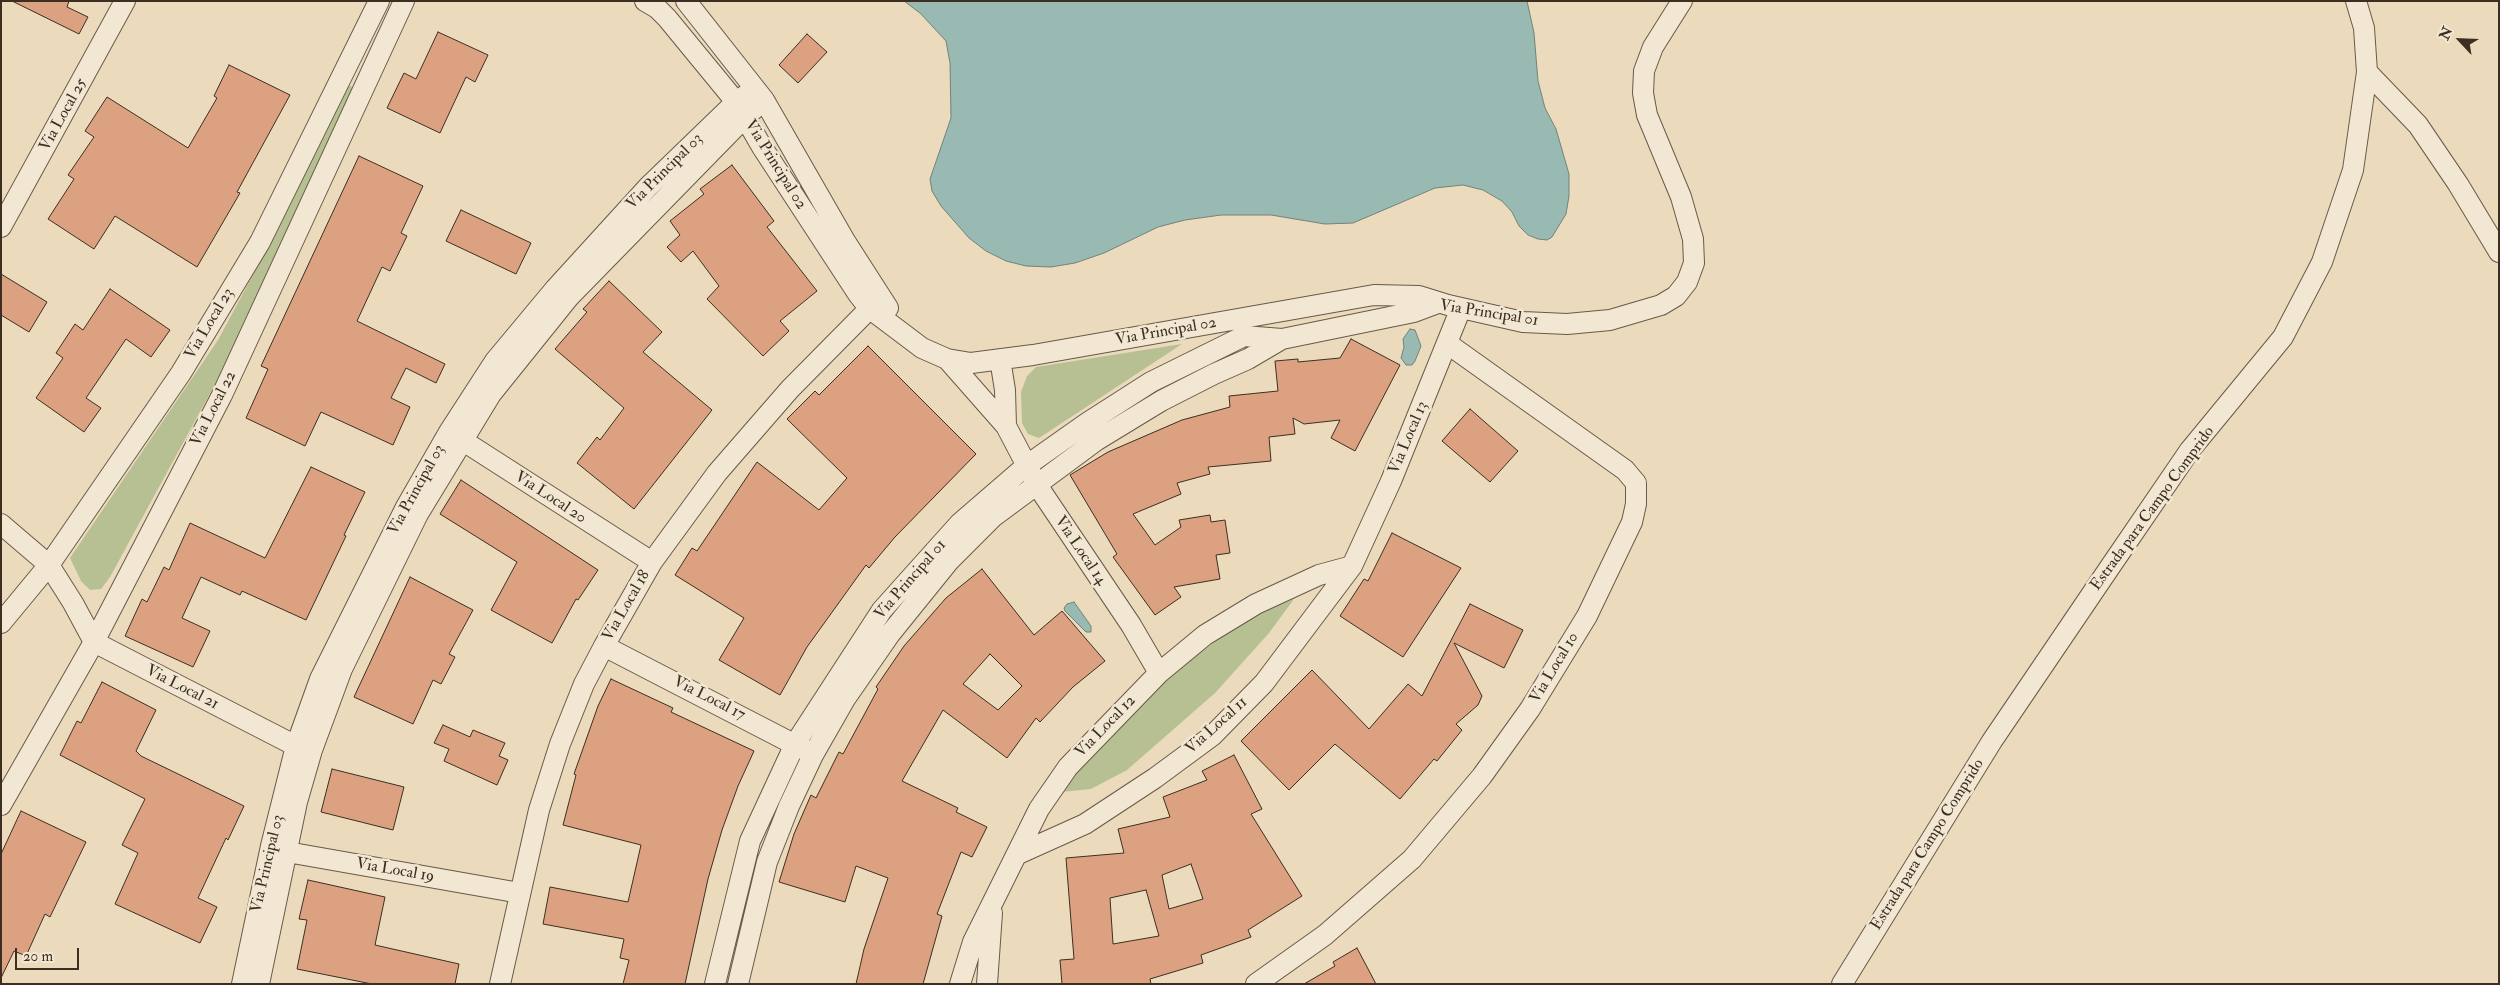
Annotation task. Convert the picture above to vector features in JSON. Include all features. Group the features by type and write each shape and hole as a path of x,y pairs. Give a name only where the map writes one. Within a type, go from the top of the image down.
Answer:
{"street":[{"name":"Via Local 25","path":"1,227 126,1"},
{"name":"Via Local 23","path":"1,623 49,565 181,373 260,242 379,1"},
{"name":"Via Local 22","path":"1,805 94,642 222,395 404,1"},
{"name":"Via Principal 02","path":"646,1 667,18 740,110 852,286 875,302"},
{"name":"Via Principal 02","path":"686,1 759,94 845,241 875,302 899,333 922,348 947,359 971,363 1000,359 1374,295 1419,296 1438,303"},
{"name":"Via Principal 01","path":"715,984 750,841 795,744 882,610 960,524 1026,466 1087,423 1160,378 1244,336 1282,339 1414,312 1438,303 1523,322 1567,324 1610,320 1661,305 1676,296 1687,282 1694,263 1693,239 1681,197 1647,115 1643,93 1644,71 1653,47 1682,1"},
{"name":"Estrada para Campo Comprido","path":"1842,984 1992,741 2110,567 2190,450 2283,337 2322,262 2352,170 2367,72 2364,28 2356,1"},
{"path":"346,66 368,79"},
{"path":"2367,72 2418,125 2458,184 2499,252"},
{"name":"Via Principal 03","path":"242,984 304,748 381,587 495,361 555,289 648,187 759,94"},
{"name":"Via Local 18","path":"500,984 539,810 560,744 584,684 604,646 652,562 717,473 790,389 875,302"},
{"name":"Via Local 13","path":"1352,566 1391,481 1461,308"},
{"name":"Via Principal 01","path":"738,984 767,862 789,806 813,755 845,699 885,642 949,561 993,517 1097,440 1161,402 1214,374 1248,359 1282,339"},
{"name":"Via Local 10","path":"1256,984 1325,935 1412,859 1482,776 1530,709 1587,616 1632,522 1636,504 1636,483 1625,470 1448,344"},
{"name":"Via Local 14","path":"947,359 1006,426 1037,485 1131,626 1159,673"},
{"name":"Via Local 14","path":"1000,359 1005,390 1006,426"},
{"name":"Via Local 20","path":"456,437 652,562"},
{"path":"1,524 49,565 73,603 94,642"},
{"name":"Via Local 12","path":"960,984 973,942 1039,808 1068,767 1159,673 1205,635 1256,604 1319,575 1352,566"},
{"name":"Via Local 11","path":"1016,855 1085,824 1212,736 1264,683 1352,566"},
{"name":"Via Local 21","path":"94,642 304,748"},
{"name":"Via Local 17","path":"604,646 813,755"},
{"name":"Via Principal 03","path":"259,984 279,849"},
{"name":"Via Local 19","path":"279,849 520,893"},
{"path":"986,984 992,903"}],"green space":[{"path":"348,85 354,88 220,375 110,577 101,589 90,590 81,581 70,558 218,340 276,232"},
{"path":"1182,344 1039,438 1028,434 1022,423 1021,392 1027,376 1036,367"},
{"path":"1294,599 1269,633 1215,693 1127,770 1091,789 1061,792 1082,765 1160,683 1216,641 1260,613"}],"water":[{"path":"904,1 1527,1 1534,33 1538,81 1545,108 1556,129 1569,174 1569,196 1566,214 1552,237 1547,240 1538,239 1528,235 1519,226 1512,212 1502,201 1483,190 1463,185 1435,188 1353,223 1325,224 1271,215 1221,215 1185,220 1158,227 1104,253 1075,263 1051,267 1026,266 1006,261 986,251 969,238 941,206 932,191 930,179 951,118 950,63 946,41 920,13"},
{"path":"1410,329 1415,330 1421,346 1412,365 1406,365 1401,358 1404,347 1403,339"},
{"path":"1074,602 1091,626 1091,632 1086,632 1065,611 1064,608 1067,604"}],"building":[{"path":"12,1 69,1 67,7 88,17 79,34"},
{"path":"438,32 488,55 475,82 466,77 440,133 387,108 404,73 416,79"},
{"path":"807,34 827,52 798,83 779,65"},
{"path":"229,65 290,95 237,192 240,193 197,267 115,216 94,249 48,219 74,179 68,175 94,137 85,131 107,97 188,148 217,98 214,96"},
{"path":"359,156 423,186 401,233 407,236 390,271 382,267 357,321 445,364 436,383 406,368 391,398 410,407 393,445 321,412 305,446 246,418 268,369 261,366"},
{"path":"732,165 774,221 767,227 817,291 780,321 789,331 763,356 707,299 719,286 693,251 681,262 667,247 680,235 670,221 704,194 700,189"},
{"path":"461,210 531,243 516,274 446,241"},
{"path":"1,274 47,302 29,332 1,315"},
{"path":"609,281 662,332 643,352 712,410 634,509 577,463 597,437 600,440 624,408 555,349 587,312 583,309"},
{"path":"110,289 170,330 151,357 126,339 86,398 101,408 84,432 36,398 63,358 56,353 75,324 83,330"},
{"path":"1351,339 1400,365 1355,451 1331,438 1340,420 1304,424 1293,418 1295,434 1269,437 1271,461 1208,467 1210,474 1177,483 1181,494 1133,514 1155,545 1181,527 1179,520 1210,515 1211,522 1225,520 1230,553 1216,555 1220,579 1174,587 1181,597 1155,615 1113,557 1117,554 1070,475 1108,452 1182,420 1230,407 1229,396 1278,391 1275,361 1298,359 1298,362 1340,358"},
{"path":"868,346 976,454 895,537 869,568 866,565 807,647 780,695 719,660 744,618 675,575 692,548 697,551 757,462 819,510 847,478 787,419 815,391 819,395"},
{"path":"1470,409 1518,451 1490,482 1442,441"},
{"path":"311,467 365,492 306,620 242,591 240,595 201,577 182,618 210,631 193,667 125,636 142,599 147,602 164,567 169,570 190,523 265,558"},
{"path":"461,480 598,570 578,600 576,599 552,643 491,610 517,562 440,514"},
{"path":"1392,533 1461,568 1403,657 1340,616 1364,579 1368,581"},
{"path":"982,569 1034,635 1062,611 1105,661 1073,687 1040,722 1036,718 1007,758 943,710 902,781 958,808 956,812 987,827 972,857 961,852 937,914 942,916 923,984 856,984 864,949 888,878 856,866 845,902 779,882 794,834 811,795 816,798 839,752 843,754 878,689 876,687 904,646 946,598","holes":["990,654 1022,686 998,710 963,684"]},
{"path":"410,577 473,610 449,654 455,657 441,684 433,680 413,724 354,697"},
{"path":"1470,604 1523,630 1504,668 1454,643 1482,696 1478,705 1456,724 1462,730 1437,761 1434,759 1400,799 1335,744 1289,790 1241,741 1312,670 1369,729 1408,684 1422,696"},
{"path":"611,679 673,708 671,712 754,751 738,786 722,830 708,879 685,984 623,984 629,960 620,958 624,939 543,924 550,887 628,902 641,845 563,825 576,775 574,774 598,706"},
{"path":"102,682 156,710 136,751 141,756 244,806 228,840 226,838 198,898 217,907 200,943 115,904 138,853 122,845 145,799 60,755 77,721 81,723"},
{"path":"443,725 470,737 473,730 505,743 499,756 508,760 497,785 444,761 449,749 434,743"},
{"path":"1234,755 1262,809 1251,814 1302,896 1248,930 1251,937 1201,955 1203,963 1150,979 1151,984 1062,984 1060,960 1074,959 1066,858 1124,853 1118,829 1170,817 1163,797 1207,780 1202,771","holes":["1191,864 1203,899 1169,909 1162,875","1146,890 1159,936 1113,944 1110,898"]},
{"path":"332,769 404,787 393,830 321,812"},
{"path":"21,811 86,842 50,917 45,914 26,956 14,951 1,978 1,854"},
{"path":"308,880 385,897 375,945 459,964 455,984 372,984 297,969 307,920 299,919"},
{"path":"1357,948 1376,984 1304,984 1335,966 1333,962"}]}
